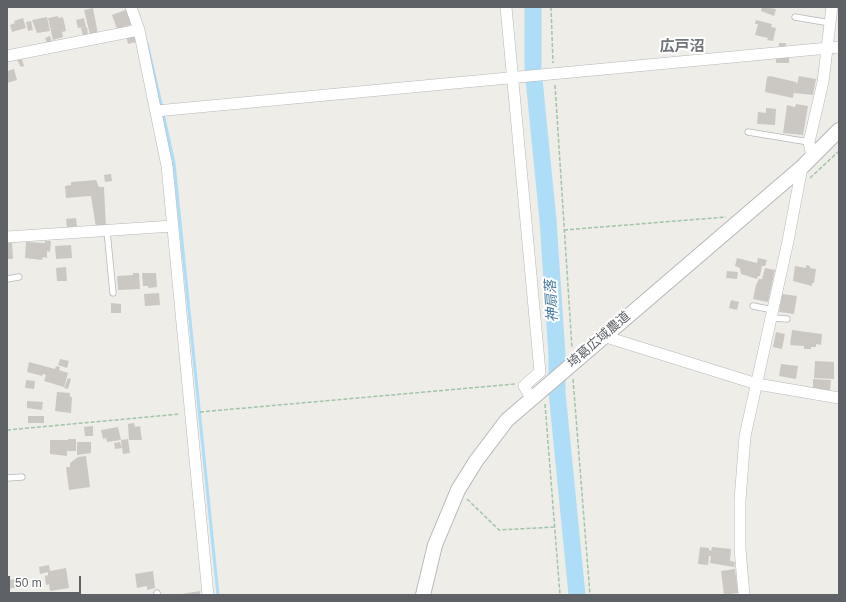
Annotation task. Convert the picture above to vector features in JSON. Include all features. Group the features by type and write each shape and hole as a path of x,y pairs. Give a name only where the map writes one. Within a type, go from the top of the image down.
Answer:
{"street":[{"path":"131,7 138,30 167,166 192,413 208,595"},
{"path":"506,7 540,372 527,392"},
{"path":"744,595 740,549 740,500 745,436 788,241 797,190 807,162 809,142 823,82 832,7"},
{"path":"7,56 138,30"},
{"path":"156,111 513,76 839,47"},
{"name":"埼葛広域農道","path":"423,595 435,545 458,490 476,461 527,392 543,388 807,162 839,130"},
{"path":"7,237 173,226"},
{"path":"603,336 757,384 839,398"}],"lane":[{"path":"795,17 830,23"},
{"path":"748,132 809,142"},
{"path":"107,231 113,294"},
{"path":"7,279 19,277"},
{"path":"753,306 787,319"},
{"path":"7,478 22,477"}],"path":[{"path":"551,7 572,352 574,361 590,595"},
{"path":"797,190 839,151"},
{"path":"564,230 719,216 741,219"},
{"path":"7,430 512,383 527,392"},
{"path":"543,388 560,595"},
{"path":"458,490 499,530 554,526"}],"building":[{"path":"762,7 776,9 774,16 761,11"},
{"path":"93,8 98,34 90,35 84,10"},
{"path":"128,9 133,24 117,29 112,15"},
{"path":"58,16 58,18 63,17 66,31 62,32 63,37 53,40 48,18"},
{"path":"47,17 50,31 37,33 32,20"},
{"path":"23,18 26,28 12,32 10,25 15,23 14,21"},
{"path":"84,18 86,27 78,28 76,20"},
{"path":"756,20 772,24 771,27 776,28 773,41 767,40 768,38 755,35 758,24 755,24"},
{"path":"31,21 33,30 28,31 26,22"},
{"path":"87,27 88,35 83,37 81,28"},
{"path":"135,33 137,42 128,44 126,35"},
{"path":"50,36 52,42 47,43 45,38"},
{"path":"779,43 786,43 786,47 779,47"},
{"path":"776,57 789,57 789,63 776,63"},
{"path":"22,59 24,66 21,67 17,60"},
{"path":"14,69 17,80 7,83 7,71"},
{"path":"770,76 796,82 797,84 799,76 816,79 813,95 794,93 795,86 793,98 765,92 767,77"},
{"path":"796,104 808,106 803,135 783,133 787,105 795,107"},
{"path":"766,108 776,109 775,125 757,124 758,112 766,113"},
{"path":"111,174 112,181 105,182 104,175"},
{"path":"96,180 99,187 104,187 106,227 96,228 91,196 66,198 65,186 71,185 71,182"},
{"path":"76,218 77,226 67,228 66,219"},
{"path":"45,241 51,241 50,252 47,251 47,258 43,257 42,260 25,258 26,242 45,243"},
{"path":"7,243 12,243 13,259 7,259"},
{"path":"71,245 72,258 56,259 55,246"},
{"path":"737,258 757,263 758,258 767,260 765,266 762,266 760,276 758,276 757,279 741,274 740,268 735,266"},
{"path":"806,265 810,266 810,268 816,269 814,283 812,283 812,286 793,281 795,266 806,268"},
{"path":"66,267 67,281 57,281 56,268"},
{"path":"765,268 775,270 768,302 753,299 756,285 759,279 762,279"},
{"path":"727,271 738,272 737,279 726,278"},
{"path":"133,273 139,273 140,289 118,290 117,276 133,275"},
{"path":"142,273 156,273 157,287 148,288 148,286 143,286"},
{"path":"159,293 160,305 145,306 144,294"},
{"path":"782,294 797,296 794,314 779,312"},
{"path":"731,300 739,302 737,310 729,308"},
{"path":"111,303 121,304 121,313 111,313"},
{"path":"792,330 822,334 821,345 816,344 816,347 804,349 804,346 790,345"},
{"path":"776,332 785,334 782,349 773,347"},
{"path":"60,359 69,361 67,368 58,365"},
{"path":"815,361 834,362 834,379 814,378"},
{"path":"29,362 55,369 56,366 60,367 59,370 68,373 64,387 44,381 46,375 43,374 42,376 27,372"},
{"path":"781,364 798,366 796,379 779,376"},
{"path":"68,378 71,379 68,389 64,388"},
{"path":"813,379 831,380 830,390 813,389"},
{"path":"26,380 35,381 34,389 25,388"},
{"path":"57,392 70,393 70,397 72,397 71,413 55,411"},
{"path":"27,401 43,402 42,410 27,408"},
{"path":"28,416 44,416 44,423 28,423"},
{"path":"134,423 135,427 140,426 142,440 129,440 128,424"},
{"path":"93,426 93,436 85,436 84,427"},
{"path":"118,427 121,440 107,442 106,438 103,439 101,430"},
{"path":"76,439 76,451 67,451 67,456 50,454 50,440"},
{"path":"128,439 130,453 123,454 121,440"},
{"path":"77,442 91,442 91,453 77,455"},
{"path":"120,442 122,448 115,449 114,443"},
{"path":"86,456 90,487 69,490 66,467 70,467 70,463 78,457"},
{"path":"700,547 709,548 711,551 712,547 731,549 730,561 735,562 734,567 710,563 711,556 709,556 708,565 698,564"},
{"path":"49,565 50,571 66,568 69,588 50,591 49,584 46,585 45,576 48,575 48,572 40,574 39,567"},
{"path":"735,569 738,593 724,595 721,571"},
{"path":"153,571 155,588 147,590 147,586 137,588 135,574"},
{"path":"17,579 18,587 8,589 7,580"},
{"path":"200,591 200,595 182,595 182,594"}],"waterway":[{"name":"神扇落","path":"533,7 533,69 548,220 557,355 557,392 577,595"},
{"path":"147,43 162,108"},
{"path":"163,113 174,163 218,595"}],"district":[{"name":"広戸沼","path":"682,47"}]}
